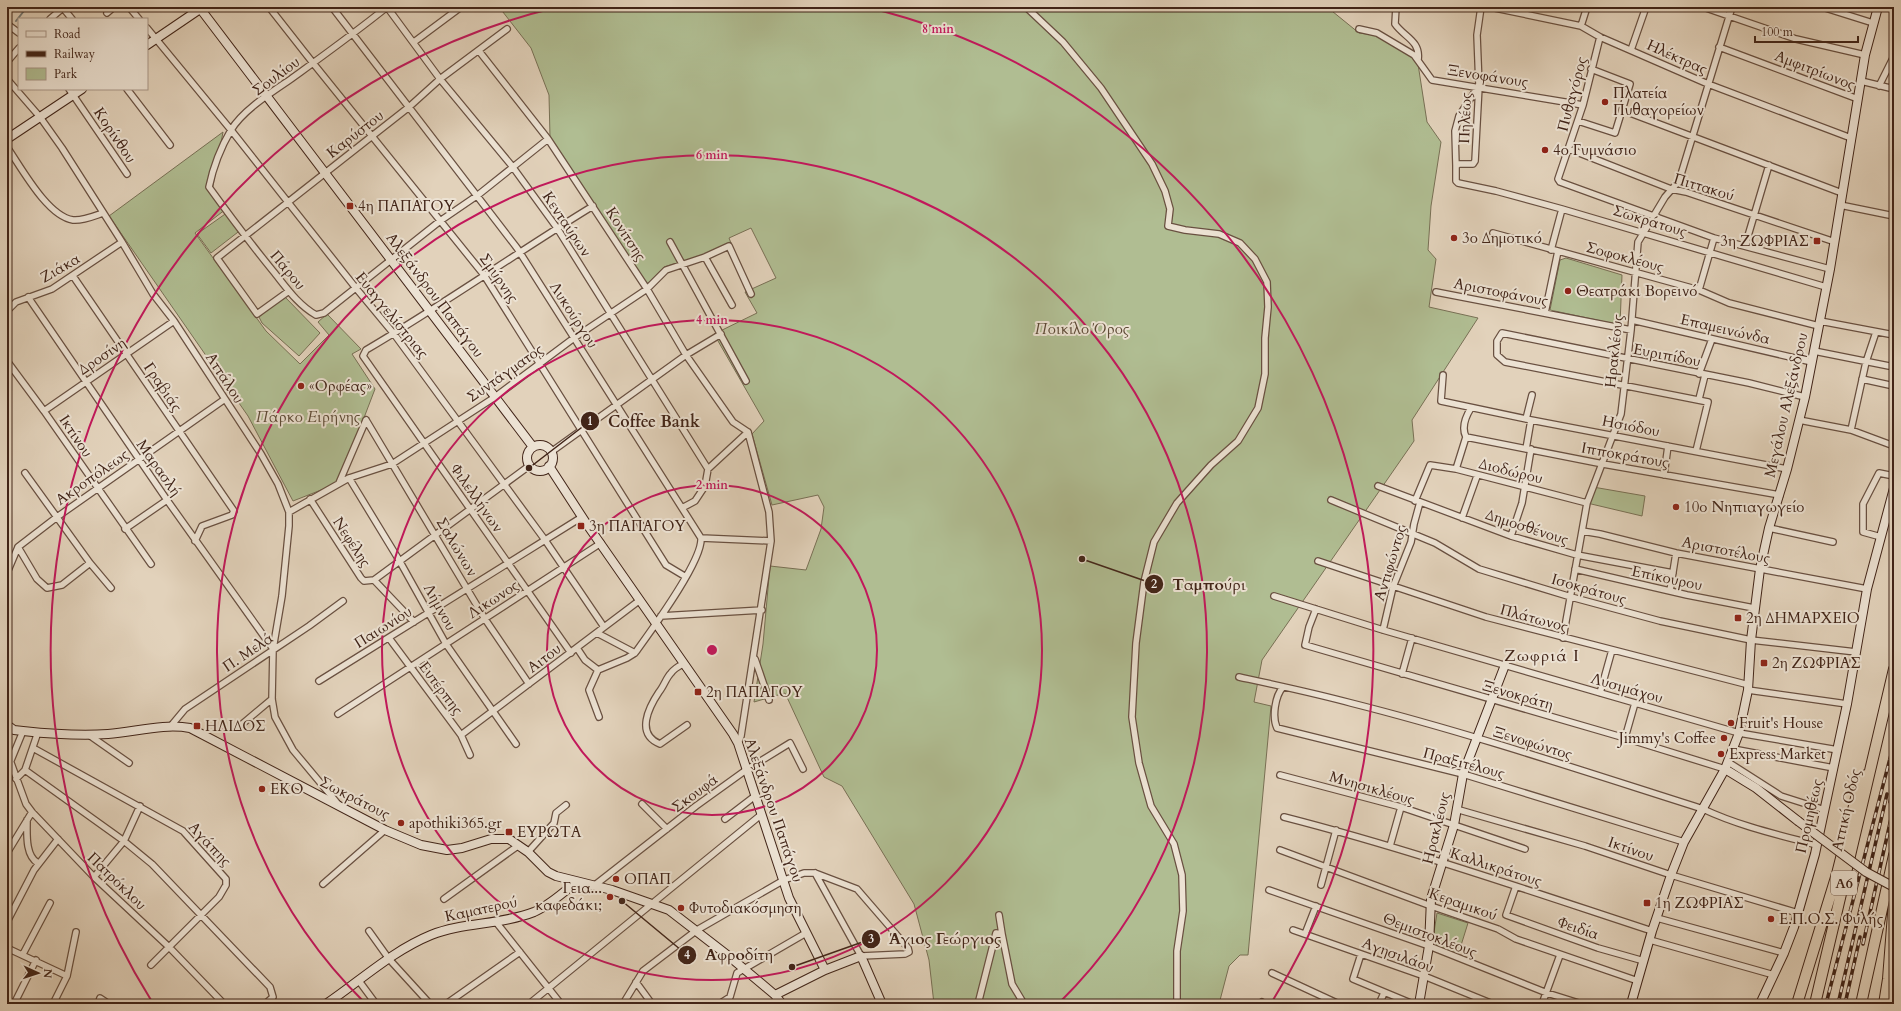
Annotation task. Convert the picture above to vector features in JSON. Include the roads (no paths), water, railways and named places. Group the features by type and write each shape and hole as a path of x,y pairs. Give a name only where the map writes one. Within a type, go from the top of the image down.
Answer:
{"highway":[{"name":"Αττική Οδός","path":"1815,1004 1894,669"},
{"path":"1796,1004 1837,874 1858,790 1873,762"},
{"path":"1861,1004 1894,855"},
{"path":"1884,1004 1888,979 1894,901"}],"street":[{"path":"51,18 64,7 71,18"},
{"path":"107,13 114,7"},
{"path":"129,7 138,18"},
{"name":"Σμύρνης","path":"270,7 312,63 484,275 540,363 581,432 666,565 686,577"},
{"name":"Λυκούργου","path":"332,7 478,195 520,254 701,538"},
{"name":"Σουλίου","path":"209,187 213,172 231,130 240,119 267,96 353,35 387,7"},
{"name":"Κενταύρων","path":"387,7 440,79 512,166 557,228 708,469"},
{"path":"414,42 461,7"},
{"path":"1026,7 1063,42 1101,88 1152,164 1165,190 1170,209 1168,226 1185,230 1219,234 1240,243 1255,260 1267,282 1268,307 1265,338 1265,374 1258,408 1238,441 1211,465 1177,504 1154,542 1144,582 1136,644 1132,717 1139,763 1151,806 1174,844 1182,875 1184,911 1177,951 1177,1004"},
{"path":"1396,7 1395,24 1414,41 1418,49 1418,60"},
{"name":"Πηλέως","path":"1456,166 1459,164 1473,164 1475,161 1479,86 1477,35 1481,7"},
{"name":"Ηλέκτρας","path":"1490,7 1581,26 1600,36 1708,84 1851,138"},
{"path":"1581,26 1587,7"},
{"path":"1631,50 1646,7"},
{"path":"1703,7 1796,39 1865,56"},
{"name":"Ηρακλέους","path":"1563,638 1587,503 1621,414 1632,320 1638,242 1653,216 1679,181 1732,7"},
{"path":"1822,7 1873,23"},
{"name":"Μεγάλου Αλεξάνδρου","path":"1631,1004 1652,931 1684,842 1726,766 1739,733 1748,688 1754,608 1760,569 1769,528 1787,469 1812,362 1835,242 1860,81 1878,7"},
{"path":"148,44 201,8"},
{"name":"Αλεξάνδρου Παπάγου","path":"201,8 533,447"},
{"path":"7,24 18,32"},
{"name":"Ευαγγελίστριας","path":"148,29 231,130 355,288 394,334 505,484 564,567 604,627"},
{"name":"Καρύστου","path":"289,291 257,314 217,258 409,107 440,79 507,29"},
{"name":"Ξενοφάνους","path":"1359,29 1377,33 1414,55 1432,80 1479,86 1583,105"},
{"name":"Πυθαγόρος","path":"1600,36 1583,105 1569,149 1564,155 1558,179 1560,182 1653,216"},
{"name":"Αμφιτρίωνος","path":"1719,47 1858,99"},
{"path":"7,62 18,49"},
{"name":"Κονίτσης","path":"479,51 548,139 647,289 686,355 733,422 748,432"},
{"path":"1879,86 1893,59"},
{"path":"1578,121 1615,133 1630,84 1591,69"},
{"name":"Αττάλου","path":"7,80 40,117 62,148 153,294 174,321 261,454 278,484 289,512 289,526 282,596 273,649 272,699 275,717 284,737 299,758 341,807"},
{"path":"1860,81 1894,89"},
{"path":"1456,166 1455,131 1459,116 1479,86"},
{"path":"128,90 170,145"},
{"path":"7,139 40,117 71,92"},
{"name":"Κορίνθου","path":"71,92 127,174"},
{"path":"1622,110 1842,193"},
{"path":"355,288 440,221 478,195 512,166 548,139"},
{"path":"7,147 44,199 59,214 76,220 103,213"},
{"name":"Πιττακού","path":"1569,149 1671,190 1686,192 1835,242"},
{"path":"1745,246 1769,165"},
{"name":"Σωκράτους","path":"1456,166 1456,180 1460,184 1496,191 1562,209 1826,287"},
{"name":"Πάρου","path":"209,187 245,237 289,291 309,311 316,315 324,313 355,288"},
{"path":"1840,205 1894,216"},
{"path":"394,334 593,206"},
{"path":"1551,250 1562,209"},
{"path":"1653,216 1714,238 1830,269"},
{"name":"Σοφοκλέους","path":"1493,233 1699,290 1729,303 1819,324 1894,335"},
{"path":"1699,290 1714,238"},
{"name":"Ζιάκα","path":"7,311 16,302 52,289 122,242"},
{"path":"670,242 746,381"},
{"name":"Συντάγματος","path":"289,512 349,478 392,464 423,442 495,397 574,338 612,314 647,289 666,270 706,257 729,246 751,294"},
{"path":"1545,313 1558,252"},
{"path":"706,257 732,305"},
{"name":"Γραβιάς","path":"73,276 234,511 232,515 202,526 195,541"},
{"name":"Αριστοφάνους","path":"1436,292 1631,330"},
{"name":"Μαρασλή","path":"28,297 166,500 273,649"},
{"name":"Επαμεινώνδα","path":"1632,320 1812,362"},
{"name":"Δροσίνη","path":"44,411 174,321"},
{"path":"1851,430 1866,362 1876,332"},
{"name":"Ευριπίδου","path":"1624,386 1505,362 1497,356 1498,341 1502,333 1804,396"},
{"name":"Φιλελλήνων","path":"394,334 366,350 363,356 571,653"},
{"path":"551,452 581,432 617,404 686,355 721,334"},
{"path":"1699,399 1702,374 1712,339"},
{"path":"1814,351 1889,366"},
{"name":"Ικτίνου","path":"7,361 44,411 125,529 151,564"},
{"name":"Ησιόδου","path":"1443,375 1441,401 1787,469"},
{"path":"1862,379 1894,386"},
{"path":"1624,386 1699,399 1708,402 1696,451"},
{"path":"1511,536 1522,502 1529,449 1528,419 1532,395"},
{"name":"Ακροπόλεως","path":"7,573 18,547 138,459 225,399"},
{"path":"1456,469 1466,437 1464,426 1466,416 1471,408"},
{"name":"Σαλώνων","path":"339,483 366,420 468,588 485,619 529,684"},
{"path":"1799,420 1851,430 1894,446"},
{"path":"682,508 695,501 705,486 708,469 748,432 769,512 771,541 762,610 741,736 738,743"},
{"name":"Ιπποκράτους","path":"1466,437 1603,464 1780,495"},
{"path":"544,446 551,452 552,460 545,470 534,470 529,466 527,458 533,447 544,446"},
{"path":"1664,474 1668,446"},
{"name":"Διοδώρου","path":"1430,465 1456,469 1478,476 1587,503"},
{"name":"Αντιφώντος","path":"1383,630 1393,587 1412,534 1418,502 1430,465"},
{"path":"374,580 435,533 470,510 529,466"},
{"name":"Αλεξάνδρου Παπάγου","path":"549,466 582,517 640,600 659,620 683,664 738,743 791,904 825,970"},
{"path":"25,472 90,562 111,588"},
{"path":"1881,537 1863,532 1863,504 1879,473 1894,476"},
{"path":"1462,518 1478,476"},
{"name":"Λήμνου","path":"349,478 430,612 446,644 492,712 516,744"},
{"name":"Δημοσθένους","path":"1378,486 1511,536 1577,555 1673,574"},
{"name":"Προμηθέως","path":"1760,1004 1784,953 1798,913 1817,845 1847,704 1867,589 1894,488"},
{"name":"Νεφέλης","path":"310,499 361,578 364,581 374,580 414,622"},
{"path":"125,529 166,500"},
{"name":"Ισοκράτους","path":"1330,500 1435,543 1479,569 1571,597 1660,621 1751,640 1856,652"},
{"name":"Παιωνίου","path":"319,681 582,517"},
{"path":"1769,528 1833,542"},
{"name":"Αριστοτέλους","path":"1582,531 1676,553 1867,589"},
{"path":"599,717 589,690 598,670 627,658 635,653 659,620 686,577 701,545 701,538 771,541"},
{"name":"Λικωνος","path":"338,714 601,543"},
{"path":"18,547 37,579 48,588 62,585 90,562"},
{"path":"1670,592 1676,553"},
{"name":"Πλάτωνος","path":"1318,561 1486,617 1563,638 1612,650 1748,688 1847,704"},
{"name":"Επίκουρου","path":"1575,569 1670,592 1754,608"},
{"name":"Λυσιμάχου","path":"1274,596 1383,630 1739,733 1838,750"},
{"name":"Αιτου","path":"461,735 640,600"},
{"name":"Π. Μελά","path":"170,727 185,709 309,626 343,601"},
{"name":"Ξενοκράτη","path":"1316,609 1309,627 1305,645 1726,766 1781,796 1825,810"},
{"path":"659,620 762,610"},
{"path":"597,633 635,653"},
{"name":"Ευτέρπης","path":"389,638 461,735 470,755"},
{"path":"1402,674 1412,638"},
{"path":"577,648 585,660 598,670"},
{"path":"1600,693 1612,650"},
{"path":"754,657 770,700"},
{"path":"683,664 671,672 653,699 645,723 646,731 653,741 660,744 687,725"},
{"name":"Ηρακλέους","path":"1419,1004 1429,946 1431,899 1454,825 1463,774 1493,700 1505,665"},
{"name":"Ξενοφώντος","path":"1239,677 1352,703 1476,739 1703,808 1719,816 1751,827 1817,845"},
{"name":"Πραξιτέλους","path":"1283,687 1277,698 1275,715 1277,728 1463,774 1684,842"},
{"path":"241,725 272,699"},
{"path":"1625,738 1635,703"},
{"name":"Σωκράτους","path":"9,729 89,735 170,727 182,727 196,730 385,830 421,845 441,849 454,849 498,838 509,839 528,852 552,874 576,882"},
{"path":"7,770 23,731"},
{"path":"16,779 25,770 38,732"},
{"path":"89,735 129,763"},
{"name":"Σκουφά","path":"595,885 696,806 746,770 790,744 803,769"},
{"name":"Αγάπης","path":"33,748 183,830 226,879 226,885 219,897 203,915 151,965"},
{"path":"1733,749 1834,768"},
{"name":"Πατρόκλου","path":"11,762 26,804 32,812 94,877 169,947 224,1004"},
{"path":"1726,766 1866,872 1894,887"},
{"path":"25,770 124,841 152,864 203,915 270,987 273,995 265,1004"},
{"name":"Μνησικλέους","path":"1280,775 1401,807 1525,849"},
{"path":"725,819 755,796"},
{"path":"642,804 667,829"},
{"path":"528,852 554,823 556,813 566,805"},
{"path":"94,877 124,841 140,806"},
{"path":"1390,846 1401,807"},
{"name":"Ικτίνου","path":"1456,810 1585,846 1671,875 1798,913"},
{"path":"7,853 32,812"},
{"path":"529,1004 762,814"},
{"name":"Καλλικράτους","path":"1284,817 1336,830 1443,862 1652,931"},
{"path":"27,820 31,856 38,863"},
{"path":"323,884 385,830"},
{"path":"1320,884 1336,830"},
{"path":"7,922 38,863 58,840"},
{"path":"444,899 519,845"},
{"name":"Κεραμικού","path":"1280,850 1431,906 1498,929 1516,939 1638,981"},
{"path":"815,873 861,956 882,1004"},
{"path":"623,1004 643,971 697,930 784,880 799,874 815,873 857,889 908,948 909,952 905,954 861,956 825,970 775,995"},
{"path":"576,882 595,885 671,912 697,930 775,995 782,1004"},
{"name":"Καματερού","path":"331,1003 389,959 431,935 452,929 496,922 524,915 541,908 576,882"},
{"name":"Φειδία","path":"1516,886 1506,916 1598,948 1644,961"},
{"name":"Θεμιστοκλέους","path":"1269,890 1429,946 1547,993 1582,1004"},
{"path":"23,954 50,903"},
{"path":"1305,934 1316,906"},
{"path":"999,915 1012,984 1024,1004"},
{"path":"1657,918 1784,953"},
{"path":"496,922 561,1004"},
{"name":"Αγησιλάου","path":"1293,930 1424,976 1493,1004"},
{"path":"369,931 389,959 430,1004"},
{"path":"53,1004 67,976 76,932"},
{"path":"719,1004 730,997 737,973 745,970 806,933"},
{"path":"978,1004 996,933 1002,934"},
{"path":"1650,940 1774,974"},
{"path":"7,948 36,960 67,976"},
{"path":"446,1004 520,952"},
{"path":"1361,954 1353,980 1413,1004"},
{"path":"1542,1004 1560,955"},
{"path":"14,1004 36,960"},
{"path":"1272,973 1339,1004"},
{"path":"359,981 376,1004"},
{"path":"636,982 652,1004"},
{"path":"1379,1004 1384,993"},
{"path":"98,1004 100,998 109,1004"}],"waterway":[{"path":"18,18 27,7"}],"railway":[{"path":"1826,1004 1894,743"},
{"path":"1890,802 1894,785"},
{"path":"1838,1004 1887,794"},
{"path":"1863,944 1894,805"},
{"path":"1845,1004 1860,937"}],"place":[{"name":"Πλατεία Πυθαγορείων","path":"1605,102"},
{"name":"4ο Γυμνάσιο","path":"1545,150"},
{"name":"4η ΠΑΠΑΓΟΥ","path":"350,206"},
{"name":"3ο Δημοτικό","path":"1454,238"},
{"name":"3η ΖΩΦΡΙΑΣ","path":"1817,241"},
{"name":"Θεατράκι Βορεινό","path":"1568,291"},
{"name":"«Ορφέας»","path":"301,386"},
{"name":"Coffee Bank","path":"529,468"},
{"name":"10ο Νηπιαγωγείο","path":"1676,507"},
{"name":"3η ΠΑΠΑΓΟΥ","path":"581,526"},
{"name":"Ταμπούρι","path":"1082,559"},
{"name":"2η ΔΗΜΑΡΧΕΙΟ","path":"1738,618"},
{"name":"2η ΖΩΦΡΙΑΣ","path":"1764,663"},
{"name":"2η ΠΑΠΑΓΟΥ","path":"698,692"},
{"name":"Fruit's House","path":"1731,723"},
{"name":"ΗΛΙΔΟΣ","path":"197,726"},
{"name":"Jimmy's Coffee","path":"1724,738"},
{"name":"Express Market","path":"1721,754"},
{"name":"EKO","path":"262,789"},
{"name":"apothiki365.gr","path":"401,823"},
{"name":"ΕΥΡΩΤΑ","path":"509,832"},
{"name":"ΟΠΑΠ","path":"616,879"},
{"name":"Γεια... καφεδάκι;","path":"610,897"},
{"name":"Αφροδίτη","path":"622,901"},
{"name":"1η ΖΩΦΡΙΑΣ","path":"1647,903"},
{"name":"Φυτοδιακόσμηση","path":"681,908"},
{"name":"Ε.Π.Ο.Σ. Φυλής","path":"1771,919"},
{"name":"Άγιος Γεώργιος","path":"792,967"}],"district":[{"name":"Ζωφριά Ι","path":"1542,656"}],"park label":[{"name":"Ποικίλο Όρος","path":"1082,329"},
{"name":"Πάρκο Ειρήνης","path":"308,417"}]}
